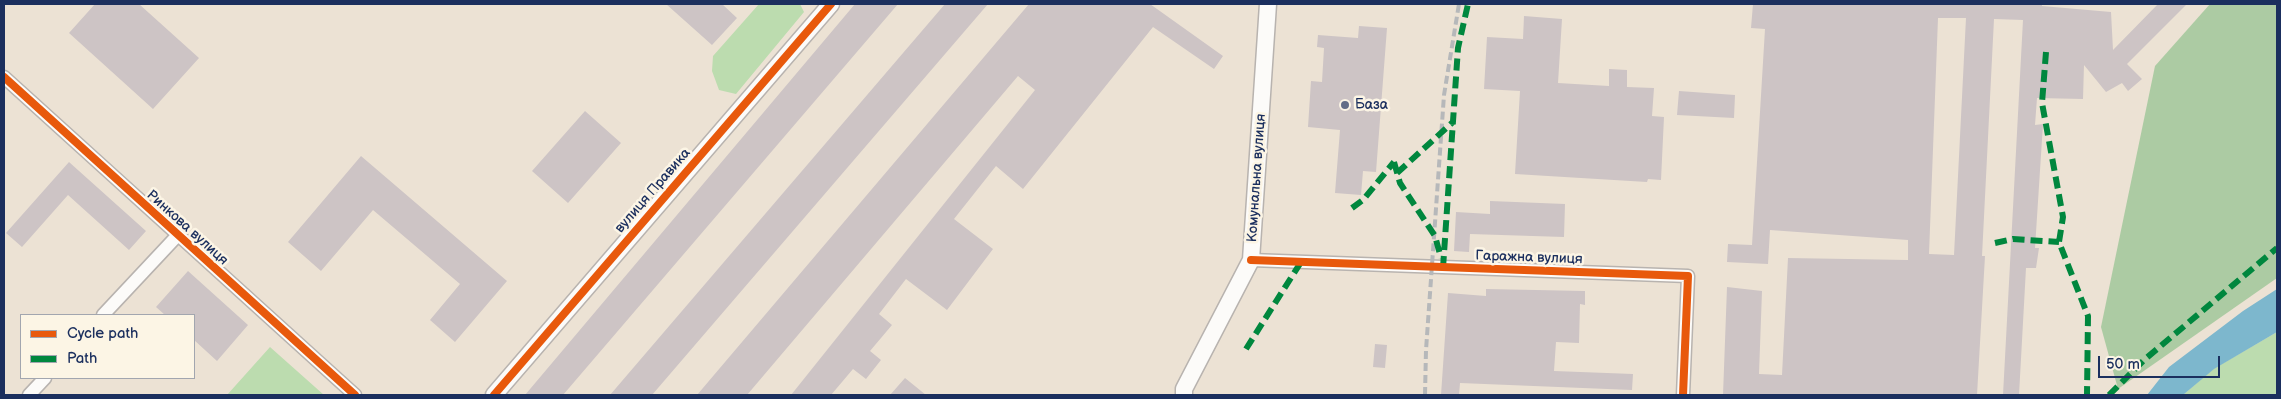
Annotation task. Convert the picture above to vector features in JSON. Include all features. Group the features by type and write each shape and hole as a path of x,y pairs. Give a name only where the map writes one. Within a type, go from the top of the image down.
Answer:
{"street":[{"name":"вулиця Правика","path":"494,395 831,4"},
{"name":"Комунальна вулиця","path":"1184,395 1184,389 1251,260 1268,4"},
{"name":"Ринкова вулиця","path":"4,78 355,395"},
{"path":"104,314 177,236"},
{"name":"Гаражна вулиця","path":"1251,260 1688,276 1683,395"},
{"path":"29,395 44,379"}],"green space":[{"path":"759,4 800,4 804,12 736,94 719,90 712,71 713,56"},
{"path":"2210,4 2277,4 2277,278 2118,389 2101,327 2155,66"},
{"path":"2277,332 2277,395 2183,395 2213,369"},
{"path":"270,347 324,395 227,395"}],"water":[{"path":"2277,289 2277,332 2214,369 2183,395 2147,395 2169,367 2243,311"}],"building":[{"path":"95,4 139,4 199,58 153,109 69,33"},
{"path":"666,4 722,4 737,18 712,45"},
{"path":"855,4 898,4 563,395 525,395"},
{"path":"945,4 988,4 652,395 610,395"},
{"path":"1029,4 1150,4 1223,56 1214,69 1153,27 1023,189 996,166 954,219 993,249 947,310 906,279 879,314 892,325 870,351 881,360 866,379 853,369 831,395 791,395 1035,90 1018,76 747,395 697,395"},
{"path":"1753,4 2042,4 2042,6 2111,12 2113,50 2158,4 2187,4 2127,64 2142,79 2128,91 2122,83 2106,92 2084,65 2083,99 2037,98 2035,125 2043,124 2035,248 2039,248 2036,268 2026,268 2019,395 2003,395 2023,20 1994,19 1982,256 1985,256 1977,395 1723,395 1727,287 1762,291 1759,374 1782,375 1788,258 1908,260 1908,240 1770,230 1768,264 1727,262 1728,244 1752,245 1765,29 1751,28","holes":["1938,18 1966,18 1954,255 1929,254"]},
{"path":"1524,16 1562,19 1558,83 1609,86 1609,69 1627,70 1627,87 1654,88 1652,116 1664,117 1661,180 1648,179 1647,182 1515,174 1520,91 1484,89 1487,37 1523,39"},
{"name":"База","path":"1359,26 1387,28 1376,172 1363,171 1361,195 1335,193 1340,130 1308,127 1311,81 1322,82 1324,48 1317,47 1318,35 1358,38"},
{"path":"1679,91 1735,95 1734,118 1677,115"},
{"path":"585,111 621,143 568,203 532,171"},
{"path":"361,156 507,281 455,342 430,320 460,284 373,210 321,271 288,242"},
{"path":"69,162 146,231 129,250 68,195 22,247 6,233"},
{"path":"1490,201 1565,204 1564,237 1470,234 1469,252 1454,251 1456,212 1490,214"},
{"path":"188,271 248,325 217,361 195,341 195,314 164,314 156,307"},
{"path":"1486,289 1585,291 1585,305 1580,304 1579,343 1556,342 1554,371 1633,374 1632,390 1460,383 1459,395 1441,395 1448,293 1486,296"},
{"path":"1375,344 1387,345 1385,368 1373,367"},
{"path":"905,378 926,395 890,395"}],"railway":[{"path":"1425,395 1426,350 1444,95 1459,4"}],"marked path":[{"path":"1443,268 1458,48 1468,4"},
{"path":"2046,52 2042,103 2063,217 2059,242 2088,316 2087,395"},
{"path":"1397,173 1453,122"},
{"path":"1394,162 1400,183 1435,236 1441,258"},
{"path":"1352,208 1363,200 1394,162"},
{"path":"1995,243 2013,239 2059,242"},
{"path":"2109,395 2144,360 2277,248"},
{"path":"1246,349 1301,262"}],"cycle path":[{"path":"494,395 831,4"},
{"path":"4,77 355,395"},
{"path":"1251,260 1688,276 1683,395"}],"place":[{"name":"База","path":"1345,105"}]}
